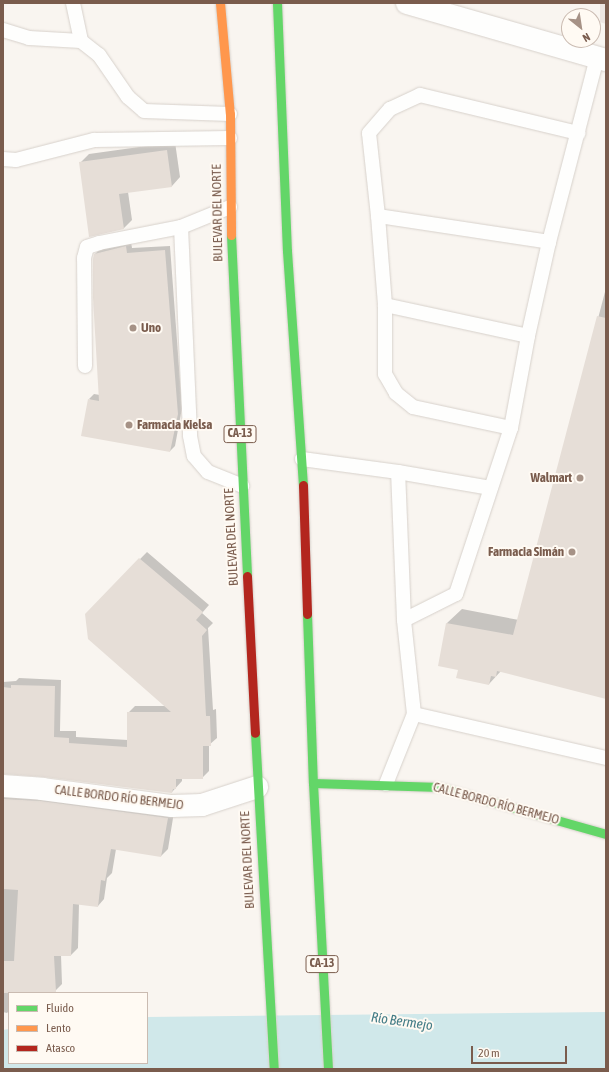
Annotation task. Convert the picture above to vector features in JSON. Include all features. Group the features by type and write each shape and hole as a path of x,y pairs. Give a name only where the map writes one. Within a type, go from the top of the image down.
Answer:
{"main road":[{"name":"BULEVAR DEL NORTE","path":"220,3 230,114 230,207 242,486 260,865 274,1069"},
{"name":"CA-13","path":"276,3 287,251 302,459 316,859 328,1069"},
{"name":"CALLE BORDO RÍO BERMEJO","path":"313,783 386,784 440,787 606,834"}],"street":[{"path":"407,3 602,59"},
{"name":"CALLE BORDO RÍO BERMEJO","path":"3,786 42,789 172,806 202,805 257,787"}],"lane":[{"path":"73,3 81,40"},
{"path":"3,30 30,38 81,40 99,55 128,97 144,111 230,114"},
{"path":"404,620 456,594 511,428 528,336 549,242 578,133 602,59"},
{"path":"511,428 413,407 396,392 385,374 385,305 378,216 369,133 390,109 420,95 578,133"},
{"path":"3,158 16,160 94,140 230,138"},
{"path":"85,366 84,258 88,247 99,243 181,227 230,207"},
{"path":"378,216 549,242"},
{"path":"181,227 190,436 194,456 208,472 242,486"},
{"path":"385,305 528,336"},
{"path":"302,459 398,472 491,488"},
{"path":"386,784 414,714 404,620 398,472"},
{"path":"414,714 606,758"}],"shaded area":[{"path":"600,3 606,3 606,24 601,22"}],"water":[{"name":"Río Bermejo","path":"606,1012 606,1069 3,1069 3,1030 8,1029 8,1064 148,1064 148,1017"}],"building":[{"path":"167,150 172,187 119,194 124,229 89,237 79,162"},
{"name":"Uno","path":"126,246 127,253 165,250 178,414 170,452 81,436 88,399 99,401 93,298 94,254"},
{"name":"Walmart","path":"597,316 606,318 606,699 497,671 496,677 491,676 489,685 456,678 458,670 438,666 446,623 513,635"},
{"path":"139,558 203,612 196,620 207,630 202,636 206,716 210,716 211,746 203,746 203,779 176,779 176,789 173,789 172,793 44,777 3,774 3,687 11,688 11,685 55,686 54,737 69,738 69,743 127,747 127,712 171,712 88,639 85,614"},
{"path":"3,799 41,801 168,818 161,857 111,849 105,881 101,880 98,907 73,904 71,956 54,956 56,992 3,993 3,961 14,961 18,890 3,889"}],"traffic: fast":[{"path":"277,3 287,251 303,485"},
{"path":"231,235 247,576"},
{"path":"307,614 313,783 328,1069"},
{"path":"255,733 274,1069"},
{"path":"313,783 440,787 606,834"}],"traffic: slow":[{"path":"220,3 230,114 231,235"}],"traffic: jam":[{"path":"303,485 307,614"},
{"path":"247,576 255,733"}],"place":[{"name":"Uno","path":"133,328"},
{"name":"Farmacia Kielsa","path":"129,425"},
{"name":"Walmart","path":"580,478"},
{"name":"Farmacia Simán","path":"572,552"}]}
